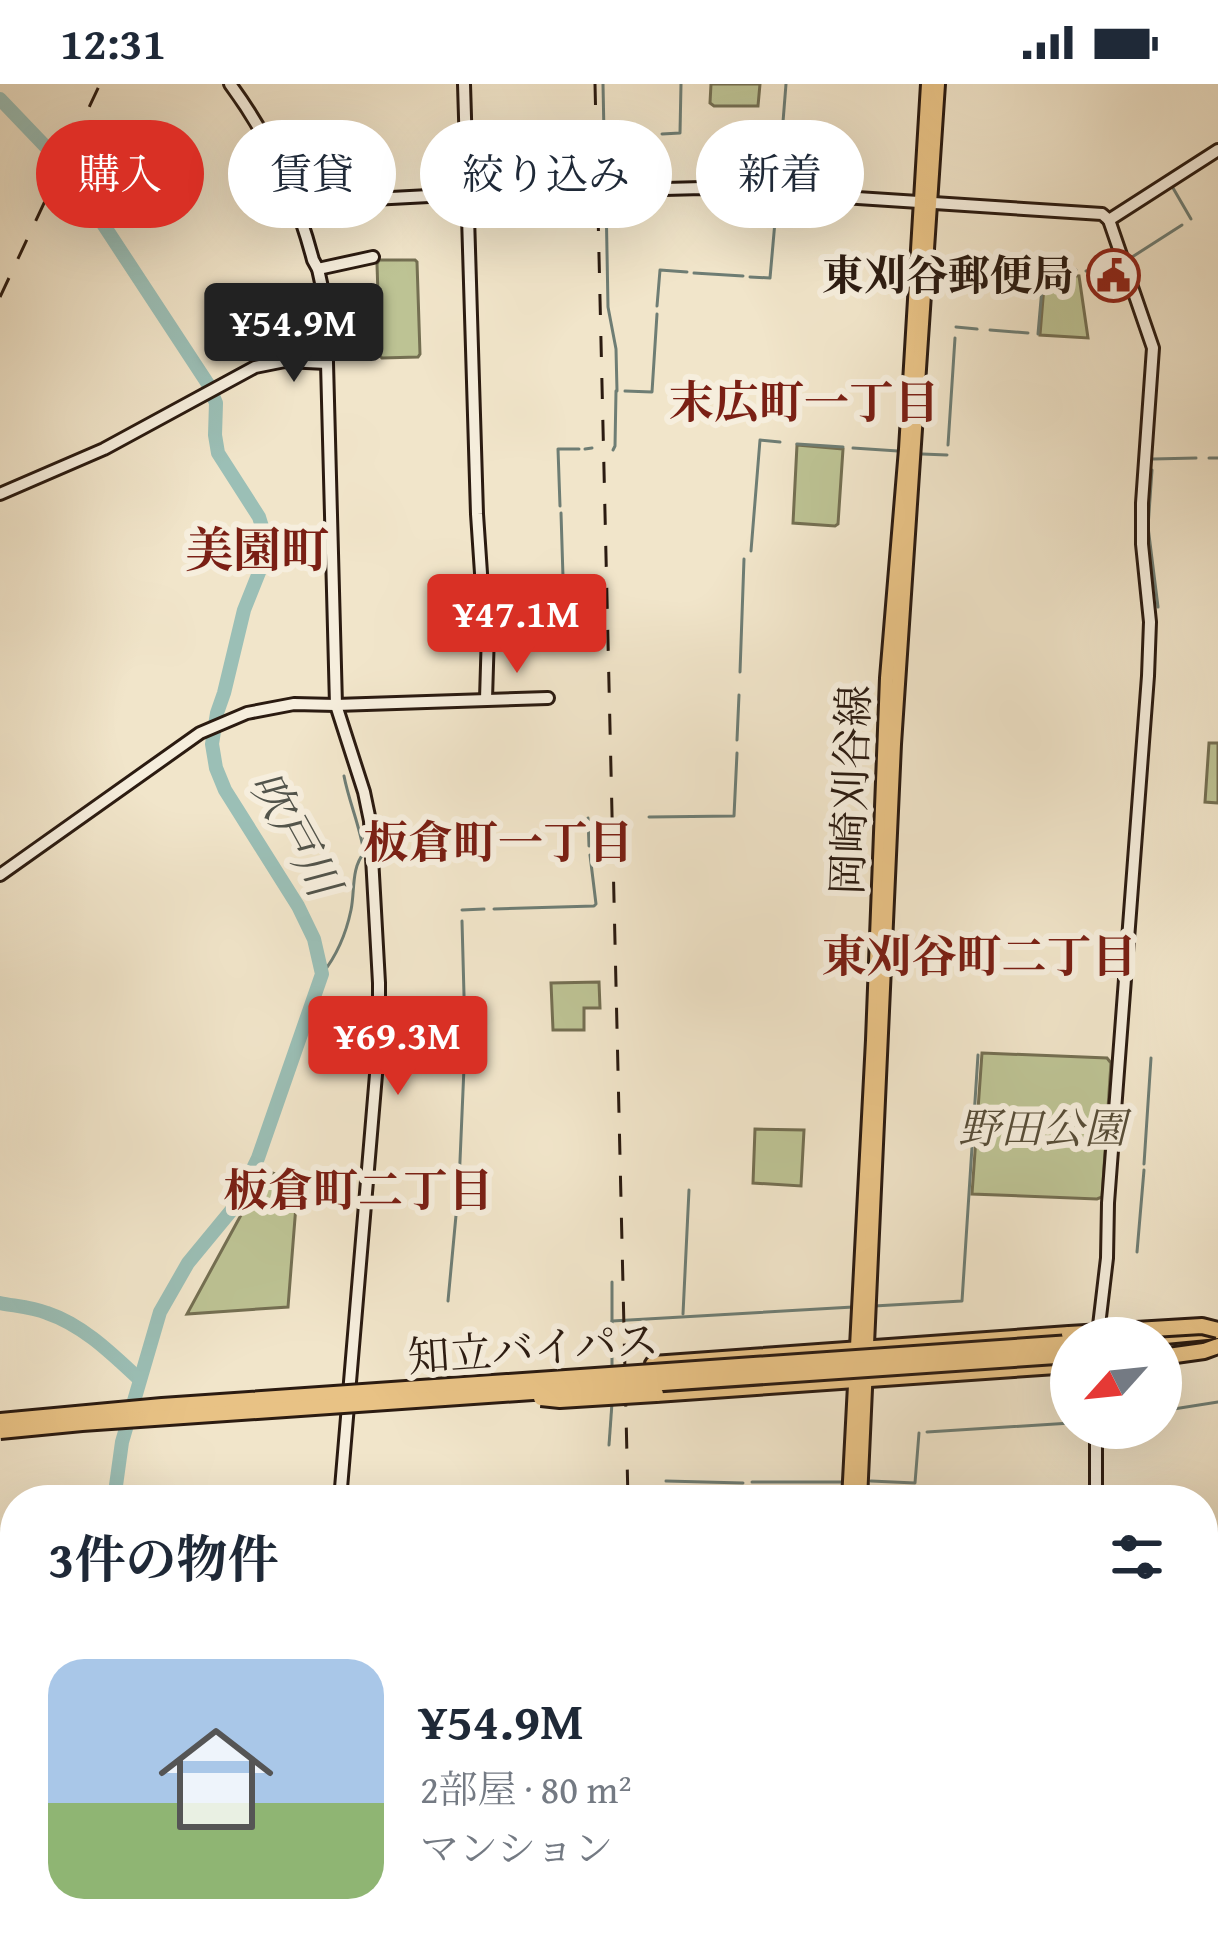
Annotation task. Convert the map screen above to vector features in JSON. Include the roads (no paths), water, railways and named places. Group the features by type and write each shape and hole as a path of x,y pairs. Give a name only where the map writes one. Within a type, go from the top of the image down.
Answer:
{"highway":[{"path":"1182,1329 1218,1331"},
{"path":"1182,1334 1218,1331"},
{"path":"504,1388 550,1372 1050,1340"},
{"name":"知立バイパス","path":"0,1431 1050,1341"},
{"path":"1182,1349 1218,1345"},
{"name":"知立バイパス","path":"0,1421 141,1408 1050,1356"},
{"path":"504,1388 560,1400 1050,1367"}],"main road":[{"name":"岡崎刈谷線","path":"926,203 928,84"},
{"name":"岡崎刈谷線","path":"850,1485 862,1350 887,678 938,84"},
{"name":"岡崎刈谷線","path":"860,1381 860,1485"}],"street":[{"path":"230,84 254,120"},
{"path":"464,84 465,120"},
{"path":"1109,220 1218,150"},
{"path":"672,189 1102,214 1109,220 1153,348 1142,503 1150,622 1148,676 1100,1317"},
{"path":"303,228 323,292 336,705 370,821 379,983 375,1095 341,1485"},
{"path":"467,228 477,514 488,632 486,700"},
{"path":"318,269 373,257"},
{"path":"0,494 104,449 272,362 327,363"},
{"path":"0,875 200,733 236,717 281,705 548,698"},
{"path":"1096,1449 1096,1485"}],"waterway":[{"path":"603,84 604,120"},
{"path":"672,133 680,133 681,84"},
{"path":"783,120 786,84"},
{"name":"吹戸川","path":"0,99 67,169 208,384 216,403 218,453 259,517 266,555 244,610 212,744 225,790 298,906 314,939 322,974 258,1158 235,1206 188,1263 160,1312 122,1442 116,1485"},
{"path":"1173,188 1191,219"},
{"path":"1129,259 1182,225"},
{"path":"607,228 608,307 617,391"},
{"path":"750,277 770,278 774,228"},
{"path":"1086,271 1118,266"},
{"path":"1043,268 1076,270"},
{"path":"657,306 660,270 687,272"},
{"path":"694,273 743,276"},
{"path":"1038,334 1043,277"},
{"path":"625,391 652,392 657,314"},
{"path":"956,327 977,329"},
{"path":"990,330 1028,333"},
{"path":"948,445 955,338"},
{"path":"613,450 616,391"},
{"path":"751,551 760,440 780,442"},
{"path":"797,444 843,447"},
{"path":"585,449 592,448"},
{"path":"853,448 898,451"},
{"path":"560,506 558,449 579,449"},
{"path":"922,454 947,455"},
{"path":"1153,459 1196,458"},
{"path":"1209,458 1218,458"},
{"path":"1152,470 1148,527 1158,607"},
{"path":"540,578 563,577 561,513"},
{"path":"740,672 744,559"},
{"path":"737,740 739,695"},
{"path":"649,817 734,816 737,753"},
{"path":"322,974 344,936 355,873 364,853 344,776"},
{"path":"588,818 589,846"},
{"path":"494,909 594,906 590,855"},
{"path":"462,910 484,909"},
{"path":"462,921 465,1032"},
{"path":"459,1184 465,1044"},
{"path":"874,1306 962,1301 978,1055"},
{"path":"1144,1164 1151,1058"},
{"path":"1137,1252 1144,1170"},
{"path":"683,1314 689,1190"},
{"path":"448,1301 458,1194"},
{"path":"612,1282 612,1370"},
{"path":"0,1303 41,1311 73,1325 139,1379"},
{"path":"612,1321 853,1307"},
{"path":"1182,1408 1218,1402"},
{"path":"609,1445 612,1403"},
{"path":"927,1432 1050,1424"},
{"path":"871,1481 915,1483 919,1433"},
{"path":"666,1481 743,1483"},
{"path":"752,1482 841,1482"}],"railway":[{"path":"0,297 100,84"},
{"path":"595,84 628,1485"}],"place":[{"name":"東刈谷郵便局","path":"1113,275"}],"district":[{"name":"末広町一丁目","path":"804,402"},
{"name":"美園町","path":"257,550"},
{"name":"板倉町一丁目","path":"498,842"},
{"name":"東刈谷町二丁目","path":"979,956"},
{"name":"板倉町二丁目","path":"358,1190"}],"park label":[{"name":"野田公園","path":"1042,1128"}]}
